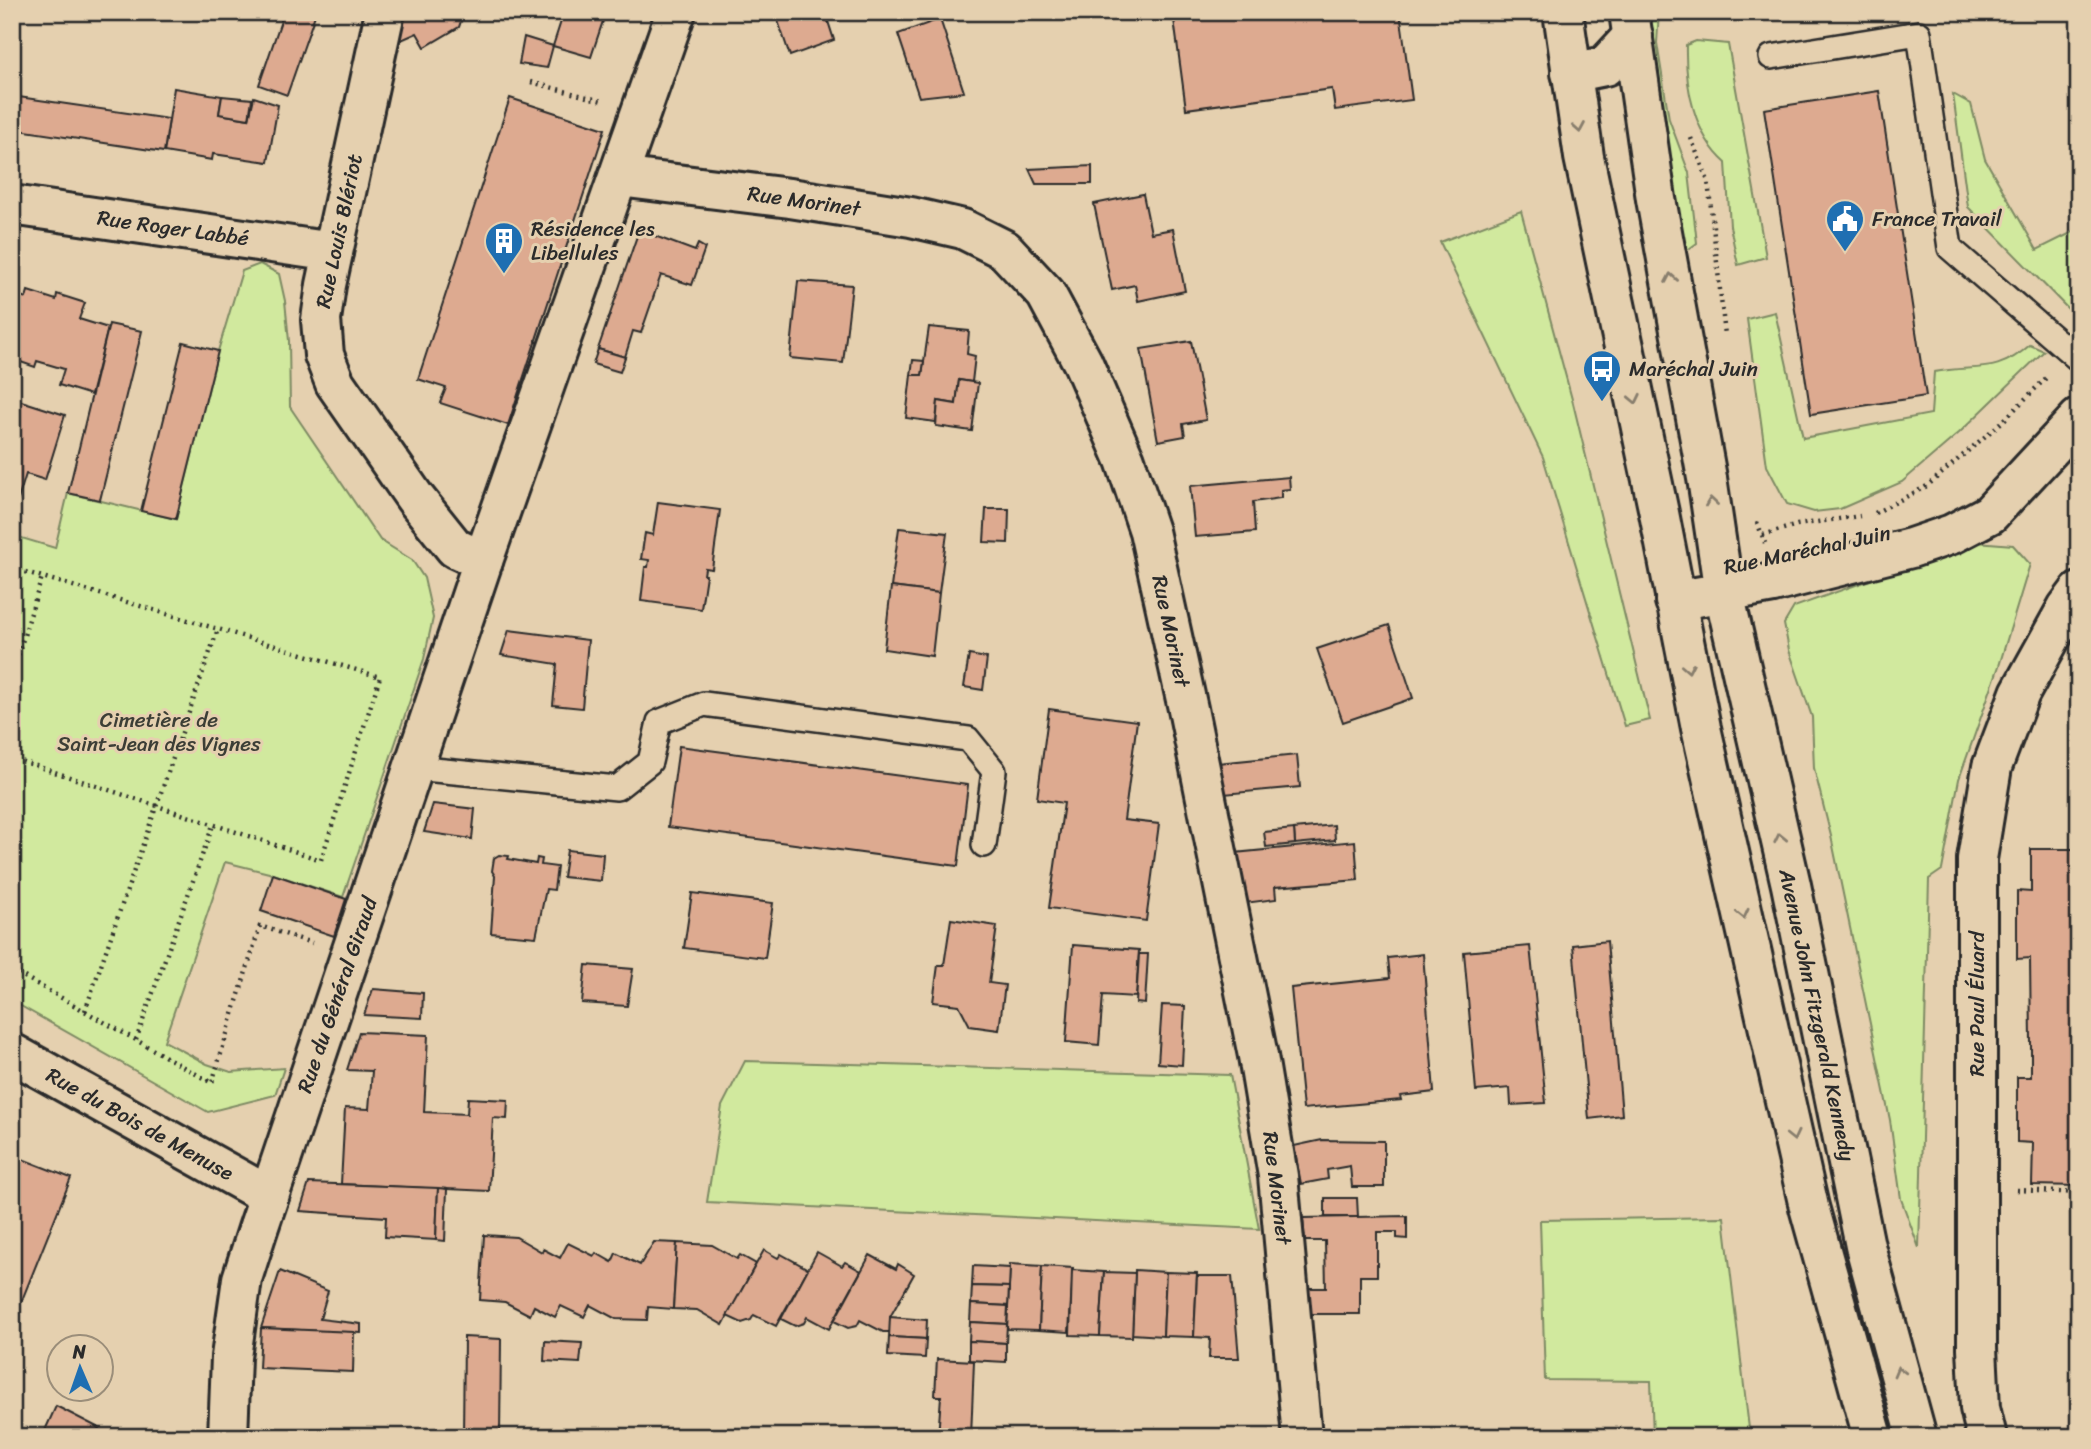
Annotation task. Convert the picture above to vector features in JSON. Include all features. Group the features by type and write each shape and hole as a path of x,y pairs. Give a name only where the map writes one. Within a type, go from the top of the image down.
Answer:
{"street":[{"name":"Rue Louis Blériot","path":"385,12 333,252 321,320 324,355 335,383 415,498 455,548 483,561"},
{"name":"Rue du Général Giraud","path":"228,1437 231,1357 242,1279 483,561 676,12"},
{"path":"1563,12 1584,157 1701,728 1809,1207 1872,1437"},
{"path":"1572,73 1605,66 1631,24"},
{"name":"Avenue John Fitzgerald Kennedy","path":"1631,24 1656,198 1707,478 1721,581 1740,654 1791,885 1865,1245 1917,1437"},
{"name":"Rue Morinet","path":"619,177 790,198 911,217 963,229 1005,250 1046,294 1083,363 1125,460 1149,531 1258,1056 1279,1188 1302,1437"},
{"name":"Rue Roger Labbé","path":"12,205 333,252"},
{"name":"Rue Maréchal Juin","path":"1721,581 1927,521 1985,489 2079,419"},
{"path":"1673,590 1721,581"},
{"name":"Rue Paul Éluard","path":"1987,1437 1980,1408 1976,1189 1977,859 1992,767 2020,693 2067,608 2079,592"},
{"name":"Rue du Bois de Menuse","path":"12,1053 269,1196"}],"lane":[{"path":"1771,57 1919,33 1950,248 2075,357"},
{"path":"414,768 617,788 650,762 659,722 704,704 968,739 994,771 984,845"}],"path":[{"path":"531,82 642,111"},
{"path":"1763,536 1797,525 1872,514 1927,486 2075,357"},
{"path":"12,568 380,677 321,859 12,758"},
{"path":"12,675 42,577"},
{"path":"85,1011 218,629"},
{"path":"136,1040 213,825"},
{"path":"12,970 212,1083 260,926 350,956"},
{"path":"1976,1189 2079,1193"}],"green space":[{"path":"1644,12 1659,12 1657,43 1669,119 1689,173 1697,243 1682,254"},
{"path":"1696,41 1728,44 1766,257 1738,265 1730,226 1726,163 1706,139 1699,124 1687,77 1686,45"},
{"path":"1953,94 1971,104 1985,159 2037,250 2079,229 2077,318 1968,207"},
{"path":"1521,211 1573,403 1650,720 1625,726 1543,457 1440,242"},
{"name":"Cimetière de Saint-Jean des Vignes","path":"260,264 279,274 285,301 289,341 290,407 380,540 412,560 424,578 433,618 424,659 343,897 273,874 225,862 164,1041 207,1064 231,1072 284,1068 275,1095 208,1112 12,1001 12,535 55,548 68,493 176,519 218,351 242,271"},
{"path":"1775,312 1803,438 1931,414 1934,372 1995,365 2018,355 2030,345 2044,351 1959,433 1902,482 1840,509 1814,512 1787,504 1767,466 1747,319"},
{"path":"1977,542 2013,545 2030,564 1999,666 1959,779 1942,870 1929,879 1919,1248 1901,1199 1890,1120 1831,836 1814,768 1812,717 1789,650 1784,624 1794,607"},
{"path":"745,1061 1230,1075 1259,1229 707,1202 722,1106"},
{"path":"1724,1217 1750,1437 1653,1437 1651,1381 1545,1380 1540,1220"}],"building":[{"path":"284,12 316,12 287,95 259,85"},
{"path":"406,12 464,12 459,27 425,47 417,33 399,41"},
{"path":"564,12 606,12 591,57 553,46"},
{"path":"775,12 825,12 834,40 790,56"},
{"path":"1173,12 1400,12 1412,100 1335,110 1332,89 1186,109"},
{"path":"940,19 964,92 919,97 898,34"},
{"path":"524,37 553,46 547,68 519,64"},
{"path":"174,88 222,96 219,114 249,119 254,97 278,105 268,162 213,154 212,160 164,152"},
{"name":"France Travail","path":"1879,91 1926,396 1811,414 1764,109"},
{"path":"12,96 169,119 164,152 12,129"},
{"path":"222,96 252,99 249,119 219,114"},
{"name":"Résidence les Libellules","path":"510,98 605,129 508,425 440,403 446,388 418,379"},
{"path":"1092,166 1092,184 1036,184 1029,169"},
{"path":"1143,194 1151,233 1173,229 1185,291 1138,301 1135,285 1112,290 1094,204"},
{"path":"644,232 695,251 698,244 705,248 692,285 661,275 641,333 633,331 625,357 598,349 637,236"},
{"path":"798,281 852,285 843,363 790,358"},
{"path":"28,291 56,300 57,294 85,303 79,319 108,328 91,395 59,385 64,369 37,361 35,367 12,359 12,293 26,298"},
{"path":"109,324 142,331 100,500 68,493"},
{"path":"929,327 969,331 967,354 975,356 972,382 959,380 956,404 938,401 936,422 906,418 911,375 922,375"},
{"path":"1191,341 1206,420 1183,424 1185,436 1158,441 1141,349"},
{"path":"183,342 218,351 176,519 141,511"},
{"path":"598,349 625,357 620,372 593,364"},
{"path":"913,360 924,361 922,375 911,375"},
{"path":"959,380 978,383 972,431 936,426 938,401 956,404"},
{"path":"12,398 65,415 45,480 26,474 17,503 12,502"},
{"path":"1289,477 1290,489 1281,490 1281,498 1253,502 1255,532 1195,537 1190,486"},
{"path":"658,502 720,510 712,569 705,568 701,609 641,601 645,567 648,567 649,560 641,559 645,533 653,535"},
{"path":"986,509 1009,509 1008,543 984,542"},
{"path":"899,528 947,533 939,593 891,587"},
{"path":"891,587 939,593 932,656 884,649"},
{"path":"1389,625 1413,698 1343,722 1317,649"},
{"path":"509,630 588,640 582,708 553,705 557,664 501,655"},
{"path":"969,655 987,658 983,690 964,687"},
{"path":"1049,709 1137,721 1124,820 1159,824 1146,921 1049,908 1064,803 1037,799"},
{"path":"679,746 968,785 958,866 668,827"},
{"path":"1297,755 1300,787 1224,794 1218,763"},
{"path":"433,804 475,809 472,839 424,832"},
{"path":"1334,825 1335,840 1295,844 1294,829"},
{"path":"1294,829 1295,844 1266,847 1264,832"},
{"path":"1355,841 1358,880 1275,887 1276,899 1245,903 1235,853"},
{"path":"2031,849 2079,849 2079,1186 2032,1185 2033,1143 2017,1142 2017,1077 2031,1077 2031,1043 2030,958 2017,959 2017,891 2031,892"},
{"path":"567,850 603,854 601,881 563,877"},
{"path":"499,855 536,864 537,858 542,859 541,865 557,867 554,890 546,889 536,937 491,933 495,876 492,871 494,858"},
{"path":"273,874 346,899 334,936 261,911"},
{"path":"692,893 773,903 765,958 684,948"},
{"path":"951,919 997,926 989,983 1005,985 999,1030 970,1026 959,1005 933,1002 938,965 944,965"},
{"path":"1607,941 1622,1115 1589,1119 1573,945"},
{"path":"1073,945 1139,950 1136,997 1103,995 1099,1045 1066,1042"},
{"path":"1530,946 1546,1103 1511,1105 1510,1088 1476,1091 1464,952"},
{"path":"1139,954 1148,954 1145,1004 1136,1003"},
{"path":"1423,954 1434,1092 1400,1096 1401,1100 1303,1109 1291,988 1390,978 1388,958"},
{"path":"586,965 633,969 627,1006 582,1003"},
{"path":"373,989 423,993 422,1018 364,1015"},
{"path":"1162,1005 1185,1006 1182,1065 1158,1063"},
{"path":"359,1032 428,1035 424,1112 467,1114 468,1098 508,1100 507,1119 493,1118 489,1191 341,1184 345,1108 369,1109 372,1071 347,1070"},
{"path":"1322,1140 1384,1141 1384,1187 1352,1187 1350,1166 1327,1170 1328,1179 1301,1184 1294,1146"},
{"path":"12,1155 71,1178 22,1300 12,1296"},
{"path":"309,1183 438,1188 436,1240 385,1237 386,1217 300,1211"},
{"path":"438,1188 447,1189 445,1241 436,1240"},
{"path":"1325,1198 1357,1198 1358,1217 1325,1217"},
{"path":"1407,1216 1407,1239 1397,1238 1397,1232 1377,1232 1377,1276 1360,1276 1360,1314 1311,1314 1308,1288 1326,1288 1325,1241 1305,1241 1303,1218"},
{"path":"484,1235 516,1237 542,1252 543,1249 560,1258 568,1243 612,1262 616,1253 640,1265 654,1242 677,1243 673,1309 648,1307 647,1320 616,1319 590,1305 584,1317 561,1306 555,1317 534,1306 530,1315 505,1302 480,1300"},
{"path":"677,1243 712,1245 737,1259 740,1255 756,1264 723,1325 697,1310 673,1309"},
{"path":"764,1250 778,1258 781,1254 808,1269 776,1326 754,1315 751,1320 742,1323 727,1316"},
{"path":"817,1252 842,1266 845,1262 861,1271 829,1329 807,1317 804,1323 795,1326 781,1319"},
{"path":"870,1255 896,1269 898,1264 914,1274 890,1317 890,1332 883,1332 860,1320 857,1326 848,1328 834,1321"},
{"path":"1010,1264 1042,1266 1039,1330 1007,1329"},
{"path":"973,1266 1010,1268 1009,1287 972,1286"},
{"path":"1042,1266 1073,1268 1069,1332 1039,1330"},
{"path":"1072,1270 1104,1272 1100,1336 1070,1335"},
{"path":"1135,1270 1166,1272 1163,1336 1132,1334"},
{"path":"280,1271 328,1291 320,1319 361,1324 361,1333 261,1328"},
{"path":"1104,1272 1135,1273 1132,1337 1100,1336"},
{"path":"1166,1272 1197,1273 1194,1337 1163,1336"},
{"path":"1197,1276 1232,1276 1239,1358 1209,1358 1210,1338 1194,1337"},
{"path":"972,1286 1009,1287 1008,1306 971,1304"},
{"path":"971,1304 1008,1306 1007,1324 970,1322"},
{"path":"890,1317 927,1320 926,1339 889,1337"},
{"path":"970,1322 1007,1324 1006,1343 969,1341"},
{"path":"261,1328 354,1332 353,1372 259,1368"},
{"path":"464,1337 501,1339 500,1437 463,1437"},
{"path":"889,1337 926,1339 925,1358 888,1356"},
{"path":"545,1341 582,1343 580,1363 544,1361"},
{"path":"969,1341 1006,1343 1006,1362 969,1360"},
{"path":"937,1359 974,1361 971,1437 938,1437 941,1396 935,1396"},
{"path":"56,1406 99,1428 95,1437 42,1437"},
{"path":"678,1428 682,1437 652,1437"}],"place":[{"name":"France Travail","path":"1845,253"},
{"name":"Résidence les Libellules","path":"504,275"},
{"name":"Maréchal Juin","path":"1602,403"}]}
